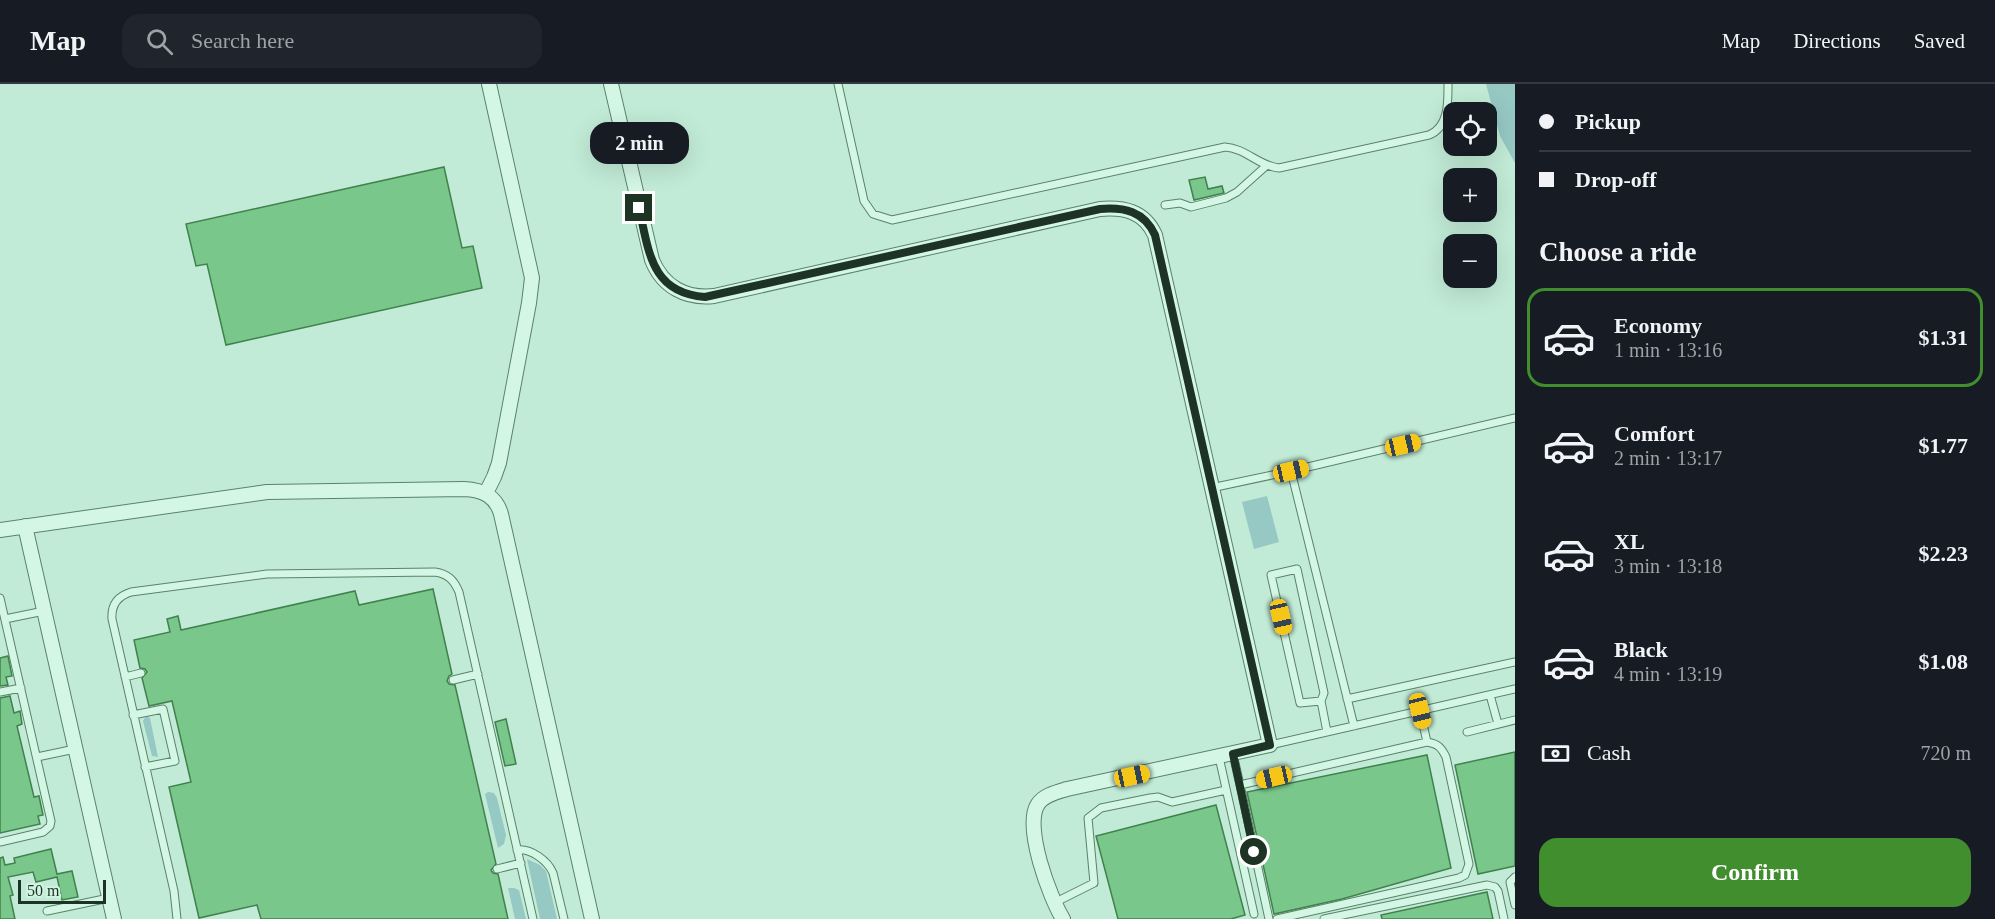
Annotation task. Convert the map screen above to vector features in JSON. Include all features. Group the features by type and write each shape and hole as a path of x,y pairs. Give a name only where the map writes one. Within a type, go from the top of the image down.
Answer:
{"street":[{"path":"486,493 495,477 499,463 532,278 489,84"},
{"path":"611,84 651,260 659,276 665,282 688,295 714,296 1100,209 1125,209 1144,218 1151,225 1270,745 1066,789 1041,801 1034,814 1035,835 1043,873 1054,903 1063,919"},
{"path":"0,530 267,492 464,489 486,493 496,501 501,514 592,919"},
{"path":"25,526 114,919"}],"lane":[{"path":"838,84 864,201 873,214 885,219 897,220 1225,147 1235,148 1266,166 1284,168 1434,133 1441,127 1445,116 1448,84"},
{"path":"1165,206 1180,203 1191,207 1226,198 1237,192 1266,166"},
{"path":"1211,488 1515,418"},
{"path":"1291,471 1354,726"},
{"path":"1321,701 1300,702 1271,575 1297,568 1324,693 1321,701 1327,732"},
{"path":"177,919 174,891 112,614 118,599 127,593 267,574 435,572 449,576 459,592 533,919"},
{"path":"0,598 51,816 50,826 44,832 0,842"},
{"path":"5,620 44,611"},
{"path":"1347,699 1515,662"},
{"path":"125,677 141,673"},
{"path":"453,680 478,674"},
{"path":"0,693 21,688"},
{"path":"1270,745 1515,689"},
{"path":"1490,694 1498,724"},
{"path":"133,715 163,709 175,761 145,767"},
{"path":"1420,711 1427,742"},
{"path":"1467,732 1515,720"},
{"path":"1240,785 1427,742 1436,743 1446,757 1469,864 1465,875 1277,919"},
{"path":"37,758 75,749"},
{"path":"1226,756 1240,785 1269,919"},
{"path":"1226,756 1226,790 1254,914"},
{"path":"1054,903 1094,883 1088,818 1101,808 1158,797 1172,802 1226,790"},
{"path":"518,850 525,849 552,870 564,919"},
{"path":"497,868 521,863"},
{"path":"1515,876 1510,882 1515,905"},
{"path":"1324,919 1487,885 1495,887 1498,891 1504,919"},
{"path":"47,911 109,898"}],"shaded area":[{"path":"1486,84 1515,84 1515,163 1500,136 1497,125 1497,102 1491,102"},
{"path":"1267,496 1279,542 1254,549 1242,502"},
{"path":"146,716 150,718 158,757 152,756 143,721"},
{"path":"494,793 497,798 506,835 504,844 498,848 485,794"},
{"path":"527,859 540,865 546,871 557,919 540,919"},
{"path":"508,888 519,890 526,919 515,919"}],"building":[{"path":"444,167 462,248 473,246 482,288 226,345 207,264 196,266 186,224"},
{"path":"1205,177 1208,189 1222,186 1224,193 1194,200 1189,180"},
{"path":"433,589 452,674 447,681 455,685 496,864 491,870 498,874 508,919 261,919 257,905 199,918 169,787 191,782 172,701 149,706 142,678 147,672 140,668 134,640 170,632 167,619 178,616 181,630 355,591 359,605"},
{"path":"8,656 12,676 6,677 8,685 0,686 0,658"},
{"path":"10,696 14,713 20,711 22,724 17,726 34,797 39,796 43,815 38,816 40,824 0,833 0,698"},
{"path":"506,719 516,764 505,766 495,722"},
{"path":"1515,752 1515,866 1478,874 1455,765"},
{"path":"1427,755 1451,868 1342,899 1274,914 1247,792"},
{"path":"1216,805 1245,915 1231,919 1118,919 1096,836"},
{"path":"51,849 57,874 72,871 78,897 62,900 57,877 36,882 33,872 8,877 13,895 10,896 15,919 0,919 0,858 3,857 5,865 15,863 14,858"},
{"path":"1487,892 1493,919 1382,919 1381,915"}],"route":[{"path":"639,208 651,260 659,276 680,292 696,297 714,296 1100,209 1125,209 1136,213 1151,225 1270,745 1233,754 1254,852"}]}
